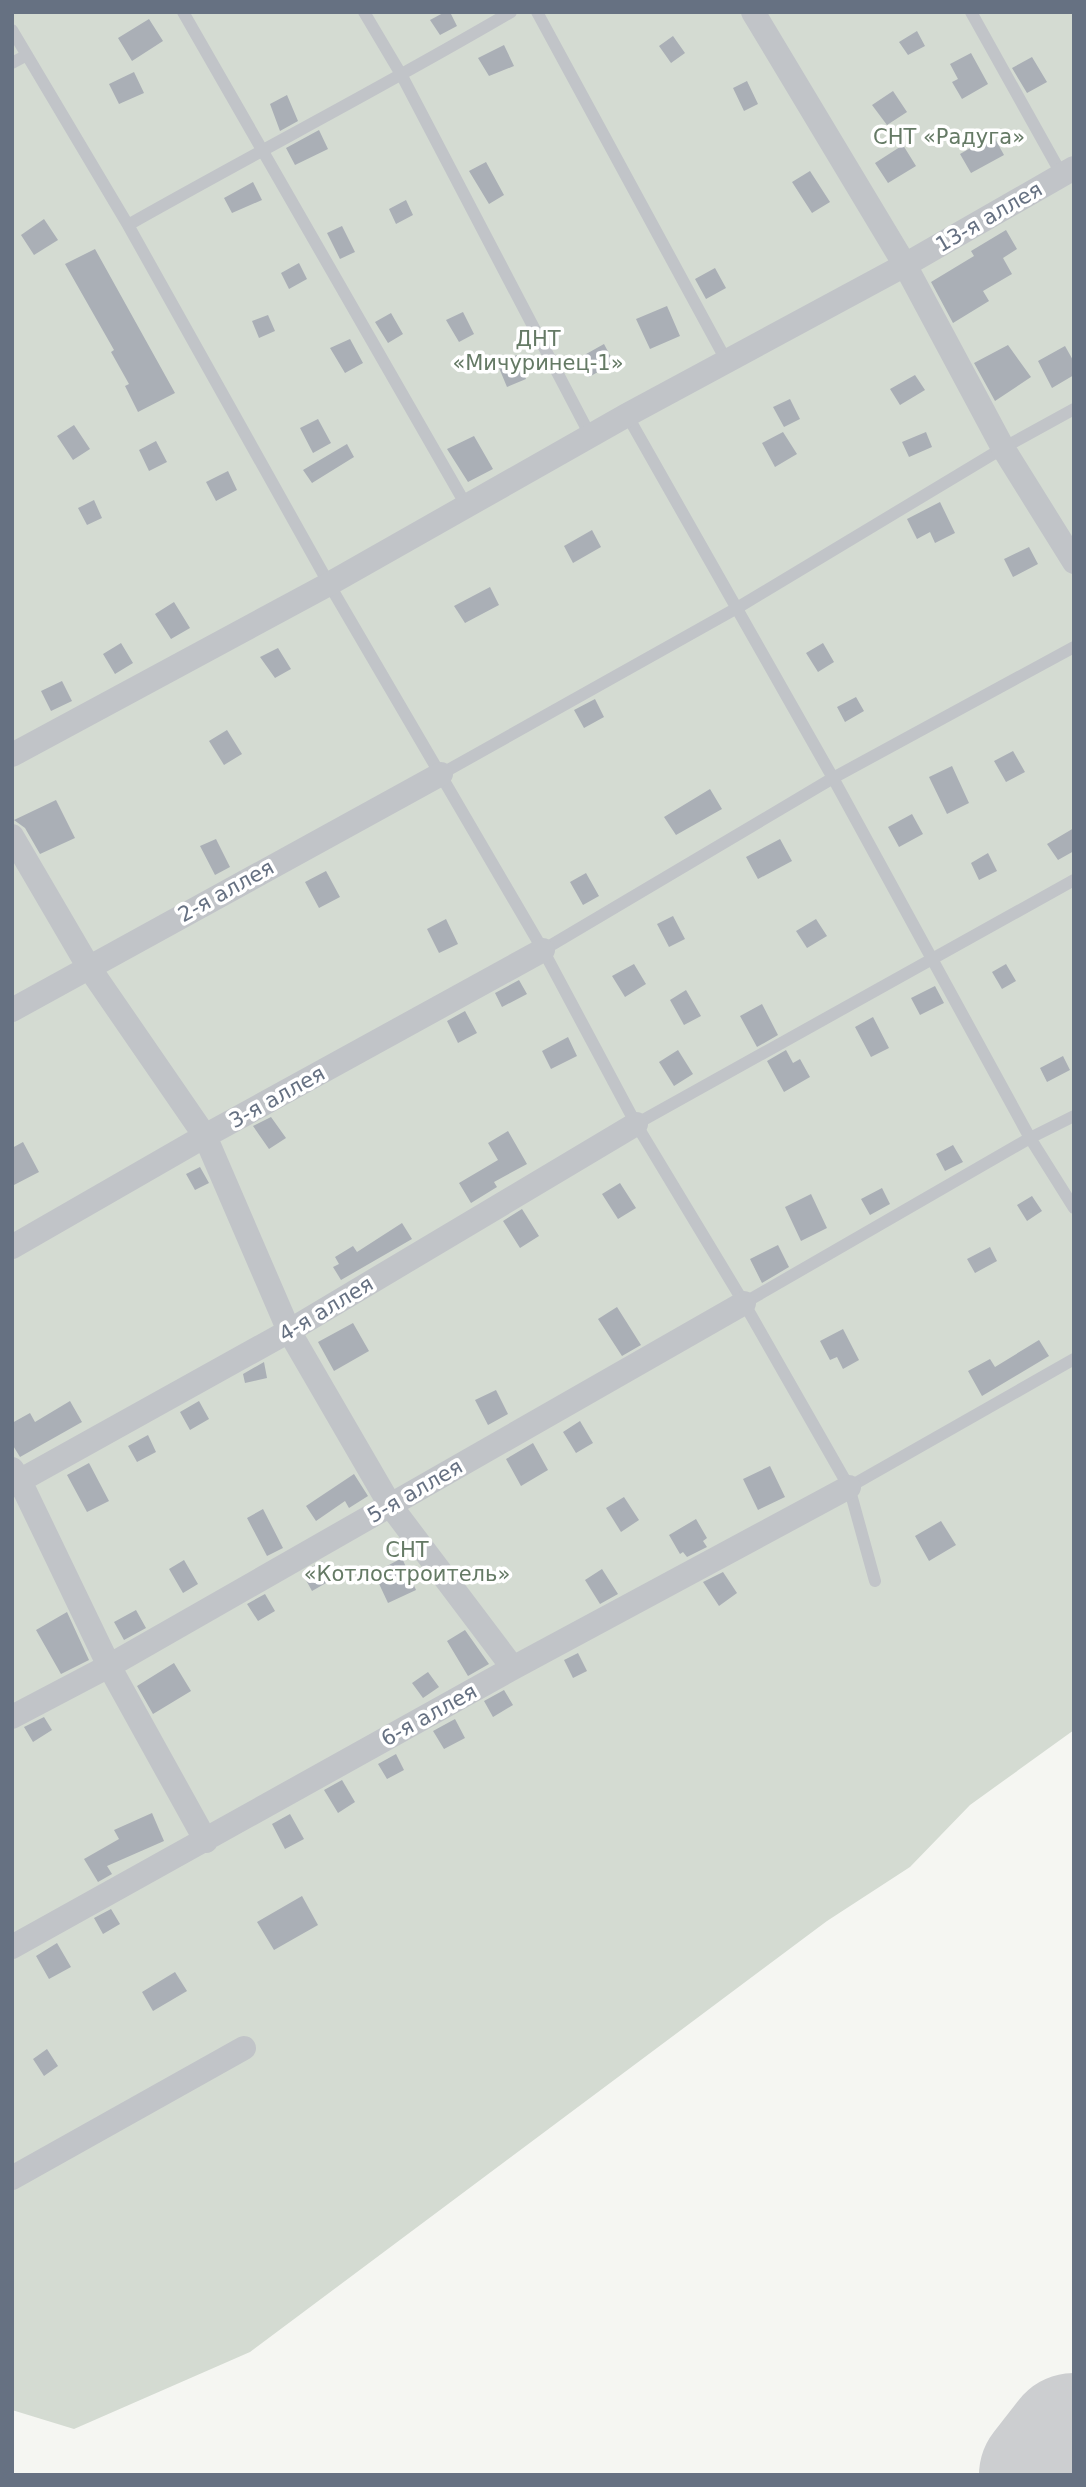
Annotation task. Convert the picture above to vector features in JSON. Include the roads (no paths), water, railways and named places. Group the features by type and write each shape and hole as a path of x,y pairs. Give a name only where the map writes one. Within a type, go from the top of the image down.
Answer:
{"street":[{"path":"753,12 905,265 1003,448 1074,562"},
{"name":"13-я аллея","path":"12,755 328,584 590,435 905,265 1068,172"},
{"name":"2-я аллея","path":"12,1010 441,774"},
{"path":"12,836 88,966 205,1136 289,1331 390,1505 513,1668"},
{"name":"3-я аллея","path":"12,1247 205,1136 543,950"},
{"name":"4-я аллея","path":"15,1478 289,1331 636,1124"},
{"name":"5-я аллея","path":"12,1717 108,1666 744,1303"},
{"path":"15,1478 108,1666 206,1841"},
{"name":"6-я аллея","path":"12,1947 513,1668 849,1487"},
{"path":"12,2178 244,2048"}],"lane":[{"path":"183,12 466,505"},
{"path":"364,12 402,76 590,435"},
{"path":"128,225 261,149 402,76 511,12"},
{"path":"537,12 726,360"},
{"path":"971,12 1068,172"},
{"path":"12,30 128,225 328,584 543,950 636,1124 744,1303 849,1487 875,1581"},
{"path":"12,63 27,55"},
{"path":"441,774 737,608 1003,448 1074,409"},
{"path":"626,415 833,778 1030,1138 1074,1208"},
{"path":"543,950 833,778 1074,647"},
{"path":"636,1124 1074,880"},
{"path":"744,1303 1030,1138 1074,1116"},
{"path":"849,1487 1074,1359"}],"park label":[{"name":"СНТ «Радуга»","path":"949,137"},
{"name":"ДНТ «Мичуринец-1»","path":"538,351"},
{"name":"СНТ «Котлостроитель»","path":"407,1562"}]}
